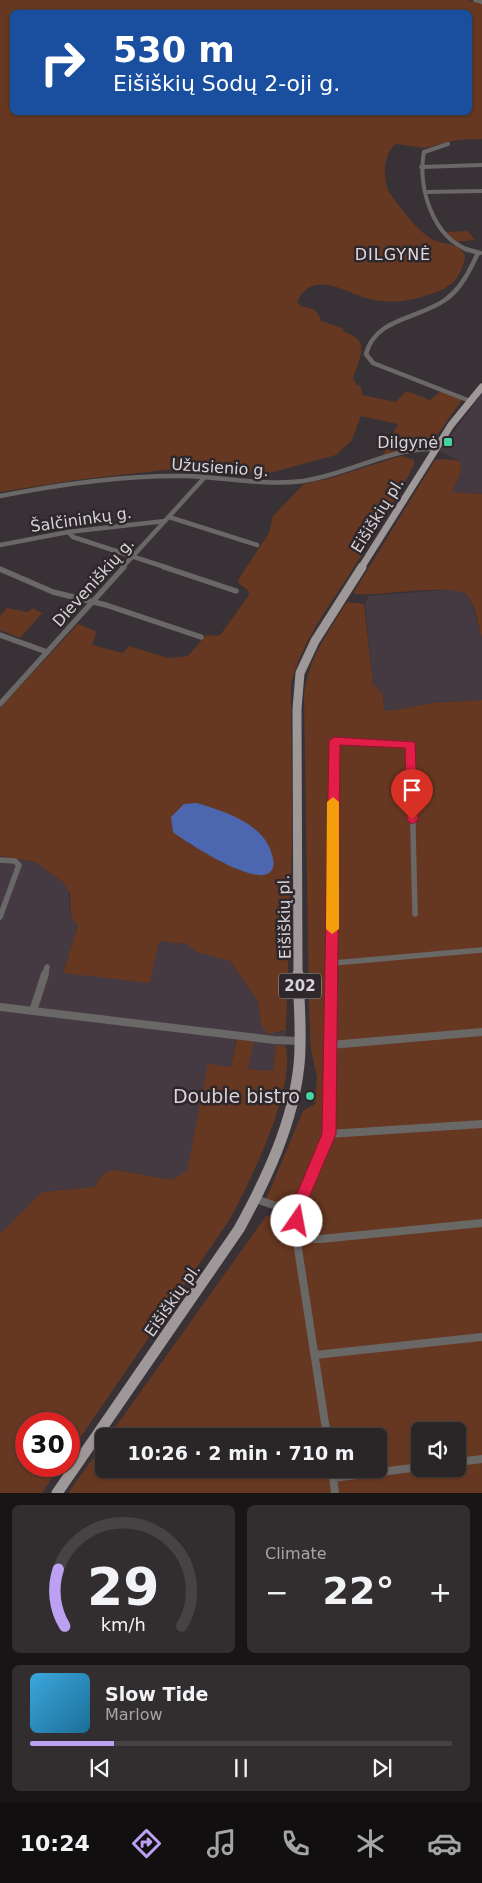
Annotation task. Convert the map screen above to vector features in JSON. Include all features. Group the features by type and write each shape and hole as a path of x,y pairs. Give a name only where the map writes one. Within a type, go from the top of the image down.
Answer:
{"main road":[{"name":"Eišiškių pl.","path":"57,1493 239,1229 256,1199 276,1155 294,1097 300,1041 297,709 300,673 315,641 436,449 482,387"}],"street":[{"path":"474,0 482,2"},
{"path":"448,144 424,152 421,167 436,223 444,236 460,247 480,253 469,272 449,296 424,312 384,326 370,339 366,354 373,363 470,401"},
{"path":"421,167 482,165"},
{"path":"428,192 482,191"},
{"name":"Užusienio g.","path":"0,496 103,479 152,476 205,477 261,483 307,481 412,450 436,449"},
{"name":"Dieveniškių g.","path":"0,704 205,477"},
{"name":"Šalčininkų g.","path":"0,545 68,532 167,519 257,545"},
{"path":"68,532 73,537 236,591"},
{"path":"0,569 43,588 201,637"},
{"path":"0,635 46,652"},
{"path":"415,914 411,744 334,741 333,963 329,1134 296,1213 297,1221 304,1232 314,1239 321,1240 482,1223"},
{"path":"0,860 15,861 19,865 0,917"},
{"path":"333,963 482,950"},
{"path":"33,1011 47,967"},
{"path":"0,1007 274,1040 300,1041"},
{"path":"330,1045 482,1032"},
{"path":"329,1134 384,1132 482,1124"},
{"path":"256,1199 296,1213"},
{"path":"304,1232 297,1239 297,1242 326,1428"},
{"path":"315,1355 482,1338"},
{"path":"466,1461 482,1459"},
{"path":"387,1469 411,1468"},
{"path":"333,1478 335,1493"}],"shaded area":[{"path":"0,0 468,0 482,4 482,139 456,140 425,148 396,144 386,160 385,166 386,183 389,192 403,211 427,236 453,245 464,253 465,259 457,278 440,291 405,301 374,300 322,284 312,286 304,291 297,302 301,306 317,312 321,321 342,328 344,332 353,335 358,340 361,345 361,351 353,379 357,385 361,386 362,395 396,402 406,391 430,400 441,391 462,400 435,438 429,443 383,455 398,424 361,416 352,440 336,455 266,474 193,467 75,480 0,492"},
{"path":"468,231 475,240 454,242 446,232"},
{"path":"482,393 482,494 452,492 462,469 459,461 440,451"},
{"path":"401,456 414,460 414,465 383,520 308,640 291,684 292,844 286,1030 268,1034 261,1025 258,1001 230,961 200,953 186,944 159,941 150,983 63,973 78,925 71,917 70,894 63,882 35,862 0,856 0,708 78,624 95,631 96,634 92,645 123,653 129,646 168,658 188,656 206,635 218,636 221,634 249,595 248,590 239,584 238,580 269,533 273,516 304,484 331,478","holes":["197,803 208,807 252,874 187,843"]},
{"path":"435,460 459,461 462,469 452,492 482,494 482,638 471,601 462,592 434,590 355,594 354,592"},
{"path":"456,589 470,597 482,638 482,700 432,703 390,711 384,710 383,694 373,684 365,604 369,596"},
{"path":"347,602 364,604 373,684 383,694 384,710 390,711 432,703 482,700 482,1493 68,1493 95,1456 95,1478 387,1478 387,1428 115,1428 266,1216 285,1215 290,1207 267,1200 267,1197 303,1111 315,1104 317,1077 311,1050 309,1004 304,696 314,658"},
{"path":"7,608 28,612 33,608 42,613 20,638 0,630 0,616"},
{"path":"0,856 35,862 63,882 68,889 71,917 78,924 63,973 159,940 186,944 200,953 230,961 258,1001 261,1025 278,1033 286,1030 286,1047 276,1045 273,1071 248,1069 236,1038 231,1067 187,1171 181,1175 172,1180 117,1170 101,1176 95,1187 42,1192 0,1234"},
{"path":"237,1038 254,1040 248,1069 273,1071 276,1044 286,1047 287,1065 278,1110 259,1159 230,1219 80,1438 80,1412 15,1412 15,1477 53,1477 42,1493 0,1493 0,1234 42,1192 95,1187 103,1175 117,1170 172,1180 187,1171 208,1064 231,1067"}],"water":[{"path":"197,803 242,820 261,835 268,844 273,857 274,864 271,871 261,875 235,868 205,853 173,832 171,817 184,804"}],"slow traffic":[{"path":"332,929 333,802"}],"place":[{"name":"Dilgynė","path":"448,442"},
{"name":"Double bistro","path":"310,1096"}],"district":[{"name":"DILGYNĖ","path":"393,254"}],"route":[{"path":"297,1221 296,1213 329,1134 333,963 332,825 334,741 411,744 412,820"}]}
